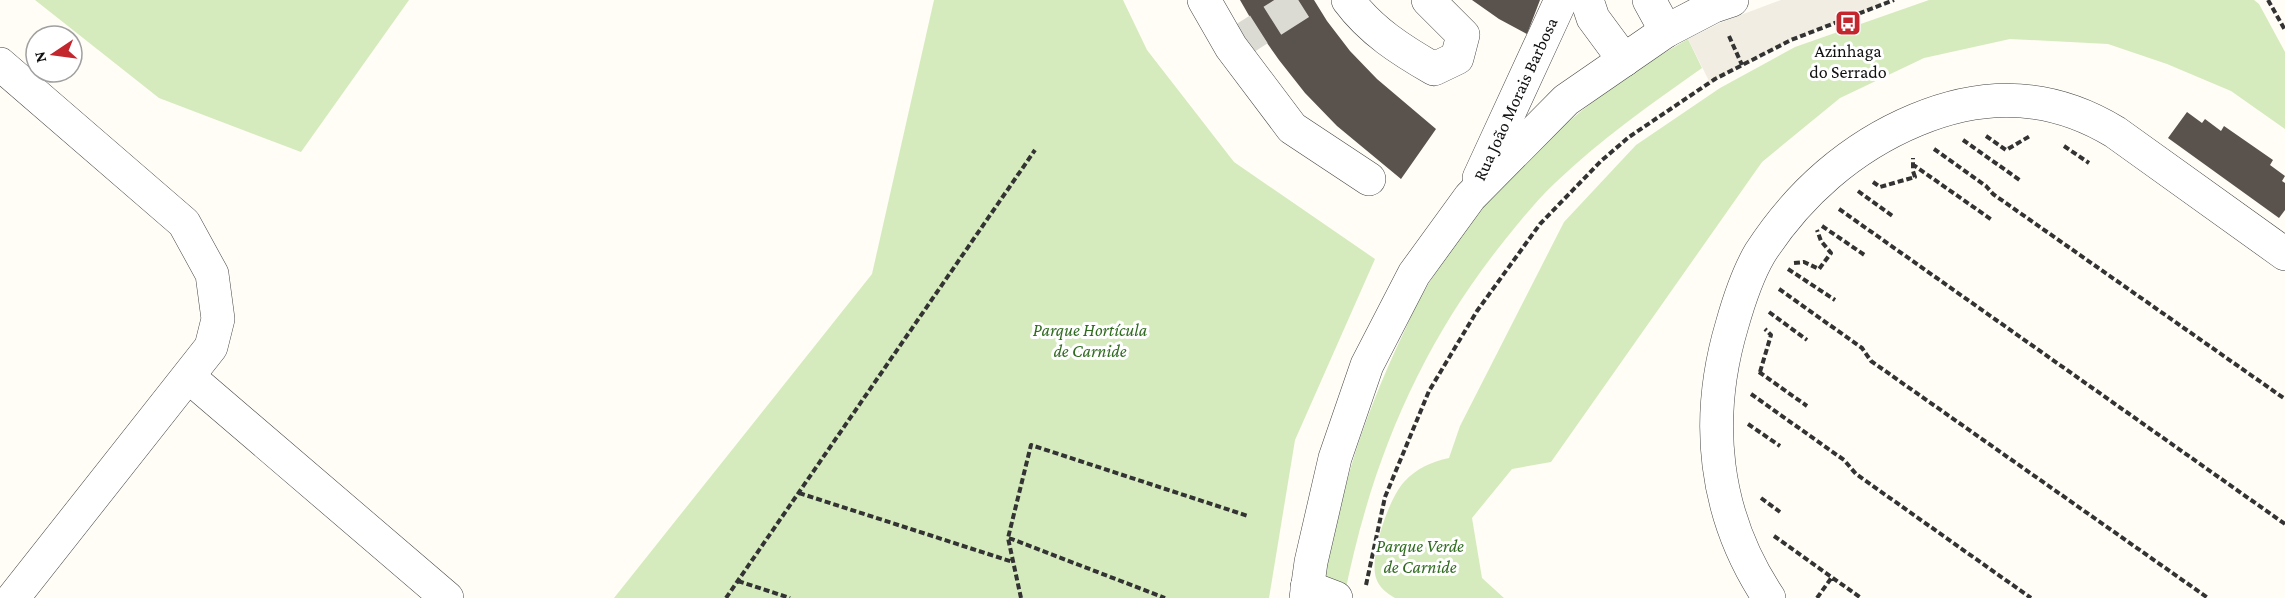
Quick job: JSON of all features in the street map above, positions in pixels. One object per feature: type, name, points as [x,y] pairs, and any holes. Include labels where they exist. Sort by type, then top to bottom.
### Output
[{"type":"street","points":[[1204,0],[1231,47],[1292,128],[1369,179]]},
{"type":"street","points":[[1348,0],[1361,18],[1396,47],[1434,69],[1457,58],[1463,35],[1428,0]]},
{"type":"street","name":"Rua João Morais Barbosa","points":[[1470,197],[1561,0]]},
{"type":"street","points":[[1587,0],[1593,18],[1624,60]]},
{"type":"street","points":[[1649,0],[1666,31]]},
{"type":"street","points":[[1329,593],[1311,562],[1335,458],[1367,365],[1414,274],[1470,197],[1566,100],[1666,31],[1714,6],[1732,0]]},
{"type":"street","points":[[0,64],[183,224],[212,274],[218,319],[211,347],[189,377],[13,598]]},
{"type":"street","points":[[1768,598],[1743,550],[1724,490],[1715,435],[1720,373],[1739,301],[1760,254],[1803,198],[1831,170],[1849,157],[1901,126],[1951,107],[1998,99],[2052,105],[2093,119],[2115,132],[2285,254]]},
{"type":"street","points":[[189,377],[447,598]]},
{"type":"path","points":[[1329,593],[1385,497],[1429,391],[1477,311],[1540,224],[1601,161],[1629,137],[1710,83],[1791,40],[1894,0]]},
{"type":"path","points":[[2268,0],[2285,30]]},
{"type":"path","points":[[1982,133],[2006,150],[2033,134]]},
{"type":"path","points":[[1959,137],[2021,181]]},
{"type":"path","points":[[2060,143],[2089,163]]},
{"type":"path","points":[[1930,146],[1986,186],[1993,194],[2285,399]]},
{"type":"path","points":[[726,598],[1035,150]]},
{"type":"path","points":[[1867,180],[1880,187],[1915,177],[1912,164],[1914,151]]},
{"type":"path","points":[[1912,164],[1992,220]]},
{"type":"path","points":[[1856,189],[1894,217]]},
{"type":"path","points":[[1834,204],[2285,525]]},
{"type":"path","points":[[1835,300],[1784,265],[1804,262],[1819,268],[1831,253],[1818,235],[1816,221],[1866,256]]},
{"type":"path","points":[[1772,284],[1862,348],[1870,361],[2208,598]]},
{"type":"path","points":[[1765,309],[1807,340]]},
{"type":"path","points":[[1760,372],[1771,335],[1762,324]]},
{"type":"path","points":[[1754,372],[1760,372],[1807,406]]},
{"type":"path","points":[[1746,391],[1844,460],[1856,474],[2031,598]]},
{"type":"path","points":[[1746,422],[1780,446]]},
{"type":"path","points":[[1021,598],[1008,538],[1031,445],[1248,516]]},
{"type":"path","points":[[1752,491],[1780,512]]},
{"type":"path","points":[[799,493],[1013,562]]},
{"type":"path","points":[[1771,534],[1861,598]]},
{"type":"path","points":[[1008,538],[1165,598]]},
{"type":"path","points":[[1818,598],[1832,577]]},
{"type":"path","points":[[738,581],[790,598]]},
{"type":"green space","points":[[35,0],[409,0],[301,152],[159,98],[84,39],[84,24],[65,24]]},
{"type":"green space","name":"Parque Hortícula de Carnide","points":[[934,0],[1123,0],[1147,50],[1234,162],[1375,259],[1295,440],[1269,598],[614,598],[872,274]]},
{"type":"green space","name":"Parque Verde de Carnide","points":[[1929,0],[2254,0],[2259,4],[2285,52],[2285,129],[2231,91],[2167,64],[2108,44],[2010,39],[1924,58],[1840,98],[1762,162],[1551,462],[1512,469],[1472,518],[1482,578],[1504,598],[1395,598],[1383,590],[1376,578],[1375,556],[1392,501],[1404,482],[1419,469],[1449,458],[1460,426],[1564,222],[1636,145],[1720,88],[1795,47]]},
{"type":"green space","points":[[1688,39],[1702,68],[1608,137],[1572,167],[1522,218],[1474,281],[1423,365],[1402,409],[1368,501],[1344,598],[1321,598],[1337,518],[1367,418],[1415,308],[1448,254],[1506,181],[1539,148],[1610,89]]},
{"type":"shaded area","points":[[1781,0],[1879,0],[1881,5],[1791,40],[1710,83],[1688,39],[1722,22]]},
{"type":"building","points":[[1240,0],[1314,0],[1350,51],[1377,79],[1436,129],[1401,179],[1337,126],[1305,93],[1255,26]]},
{"type":"building","points":[[1472,0],[1540,0],[1527,34],[1499,19]]},
{"type":"building","points":[[2187,112],[2202,123],[2205,119],[2221,131],[2224,126],[2273,160],[2270,165],[2285,176],[2282,181],[2285,183],[2285,210],[2279,218],[2168,138]]},
{"type":"tunnel","points":[[1231,47],[1305,0]]},
{"type":"place","name":"Azinhaga do Serrado","points":[[1848,23]]}]
